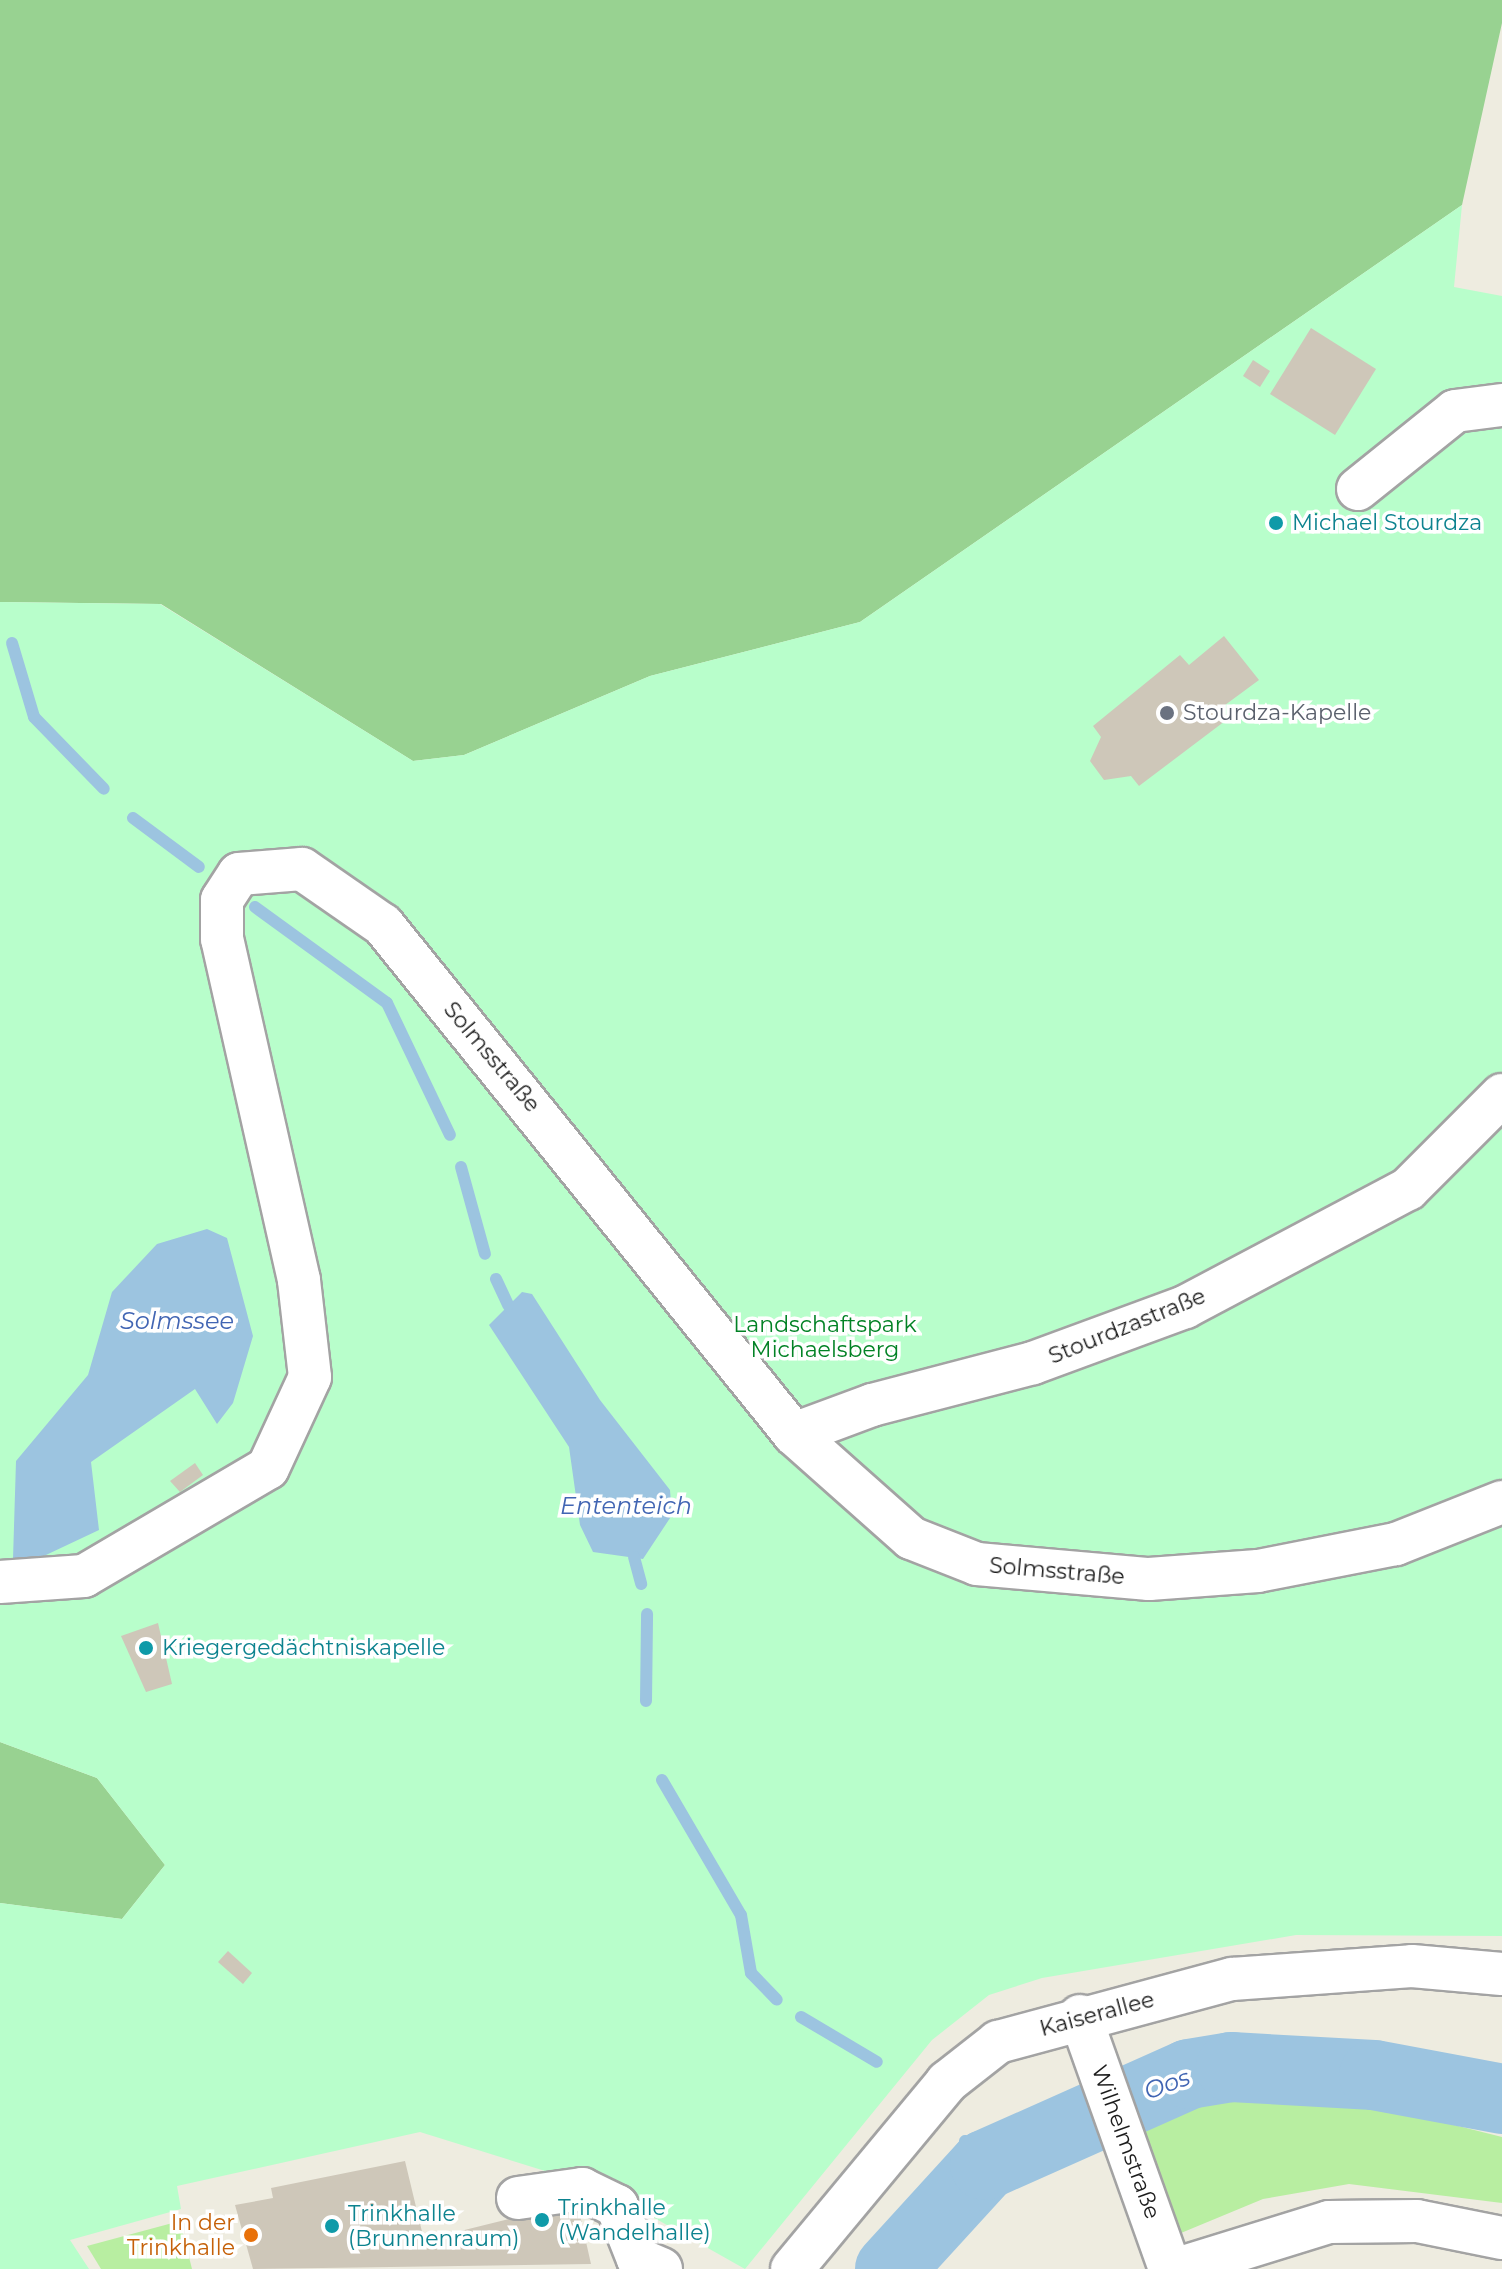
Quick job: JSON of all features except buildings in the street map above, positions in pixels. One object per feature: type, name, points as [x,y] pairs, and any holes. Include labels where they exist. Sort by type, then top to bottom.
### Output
[{"type":"street","points":[[1358,489],[1455,411],[1502,405]]},
{"type":"street","name":"Solmsstraße","points":[[0,1582],[84,1576],[268,1468],[310,1377],[299,1280],[222,939],[222,900],[239,874],[302,869],[383,925],[794,1434],[911,1538],[977,1564],[1045,1575],[1149,1579],[1258,1571],[1396,1544],[1502,1502]]},
{"type":"street","name":"Stourdzastraße","points":[[794,1434],[872,1405],[1033,1363],[1185,1307],[1408,1189],[1502,1095]]},
{"type":"street","name":"Kaiserallee","points":[[792,2269],[947,2082],[998,2042],[1080,2016],[1232,1979],[1412,1966],[1502,1974]]},
{"type":"street","name":"Wilhelmstraße","points":[[1080,2016],[1170,2269]]},
{"type":"street","points":[[518,2198],[582,2189],[617,2206],[638,2259],[661,2269]]},
{"type":"street","points":[[1177,2269],[1329,2222],[1417,2221],[1502,2238]]},
{"type":"green space","points":[[0,0],[1502,0],[1502,23],[1462,205],[860,622],[650,676],[464,755],[413,761],[161,604],[0,602]]},
{"type":"green space","name":"Landschaftspark Michaelsberg","points":[[1462,205],[1454,287],[1502,296],[1502,1936],[1296,1935],[1042,1978],[989,1995],[932,2040],[745,2269],[603,2189],[420,2132],[177,2186],[181,2209],[70,2240],[89,2269],[0,2269],[0,1903],[122,1919],[165,1865],[97,1778],[0,1742],[0,602],[160,604],[413,761],[464,755],[650,676],[860,622]]},
{"type":"green space","points":[[0,1742],[97,1778],[165,1865],[122,1919],[0,1903]]},
{"type":"green space","points":[[1210,2098],[1363,2102],[1502,2137],[1502,2203],[1349,2184],[1263,2199],[1181,2233],[1142,2131]]},
{"type":"green space","points":[[180,2221],[192,2269],[101,2269],[87,2246]]},
{"type":"water","name":"Solmssee","points":[[207,1229],[227,1238],[253,1336],[233,1403],[217,1424],[195,1389],[91,1462],[99,1530],[29,1563],[13,1559],[16,1461],[88,1375],[112,1292],[157,1244]]},
{"type":"water","name":"Ententeich","points":[[522,1292],[532,1294],[600,1400],[670,1490],[672,1515],[643,1559],[593,1552],[580,1525],[569,1447],[489,1325]]},
{"type":"waterway","points":[[12,643],[34,717],[104,789]]},
{"type":"waterway","points":[[133,818],[199,867]]},
{"type":"waterway","points":[[255,907],[387,1003],[450,1135]]},
{"type":"waterway","points":[[461,1167],[485,1254]]},
{"type":"waterway","points":[[496,1279],[508,1305]]},
{"type":"waterway","points":[[634,1557],[641,1584]]},
{"type":"waterway","points":[[646,1701],[647,1614]]},
{"type":"waterway","points":[[662,1780],[741,1915],[751,1973],[777,2000]]},
{"type":"waterway","points":[[801,2017],[877,2062]]},
{"type":"waterway","name":"Oos","points":[[890,2269],[985,2165],[1189,2074],[1231,2067],[1374,2075],[1502,2099]]},
{"type":"waterway","points":[[965,2141],[985,2165]]},
{"type":"place","name":"Michael Stourdza","points":[[1276,523]]},
{"type":"place","name":"Stourdza-Kapelle","points":[[1167,713]]},
{"type":"place","name":"Kriegergedächtniskapelle","points":[[146,1648]]},
{"type":"place","name":"Trinkhalle (Wandelhalle)","points":[[542,2220]]},
{"type":"place","name":"Trinkhalle (Brunnenraum)","points":[[332,2226]]},
{"type":"place","name":"In der Trinkhalle","points":[[251,2235]]}]
